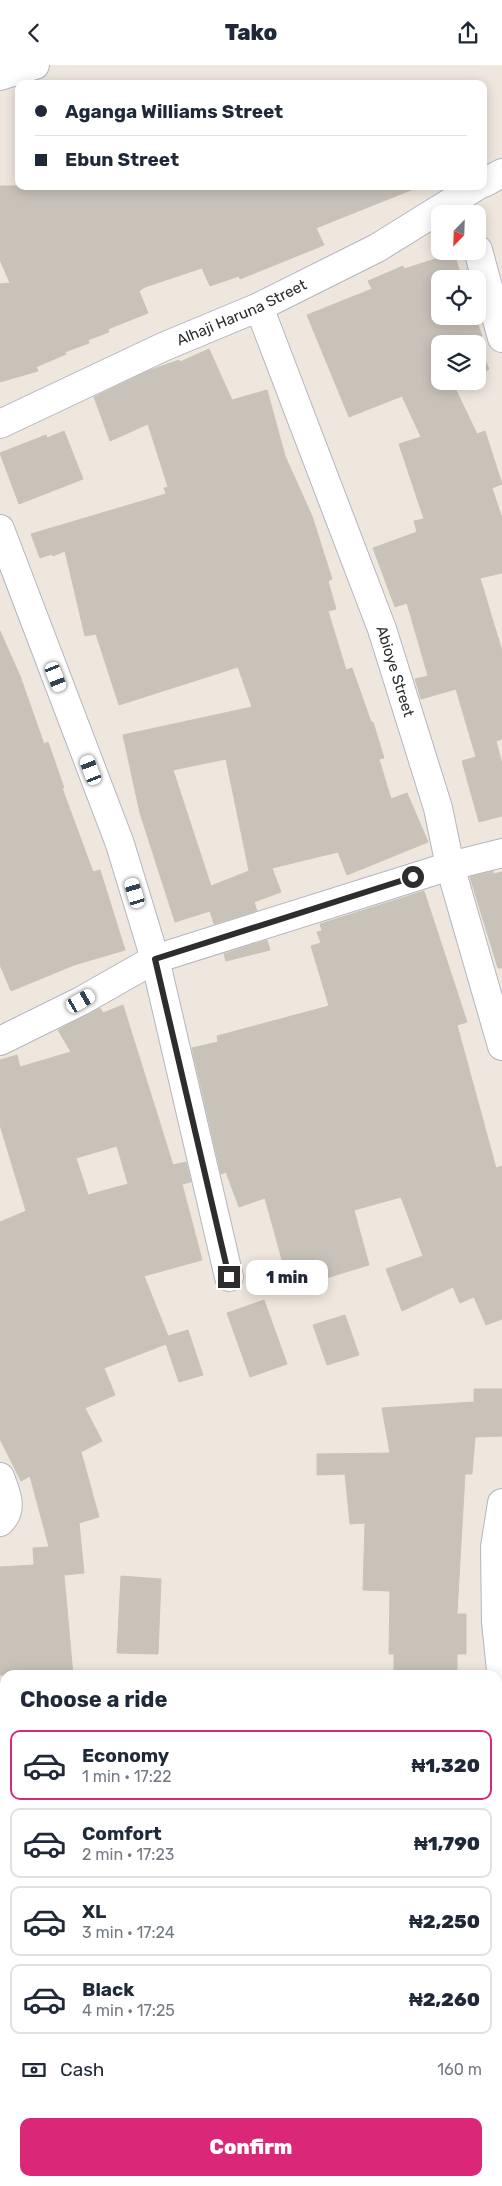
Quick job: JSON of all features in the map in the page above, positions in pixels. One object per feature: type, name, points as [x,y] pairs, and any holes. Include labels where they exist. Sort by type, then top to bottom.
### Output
[{"type":"street","points":[[0,76],[35,65]]},
{"type":"street","name":"Alhaji Haruna Street","points":[[487,184],[502,173]]},
{"type":"street","name":"Alhaji Haruna Street","points":[[0,424],[163,347],[259,307],[377,248],[472,194]]},
{"type":"street","points":[[481,260],[502,338]]},
{"type":"street","name":"Abioye Street","points":[[259,307],[382,629],[438,807],[450,866],[502,1046]]},
{"type":"street","points":[[0,529],[120,844],[155,959],[229,1277]]},
{"type":"street","points":[[0,1041],[81,1001],[155,959],[450,866],[502,853]]},
{"type":"street","points":[[0,1477],[8,1506],[5,1517],[0,1522]]},
{"type":"street","points":[[501,1670],[496,1622],[495,1547],[502,1503]]},
{"type":"building","points":[[0,186],[15,186],[15,190],[411,190],[316,228],[324,245],[240,279],[239,276],[210,286],[202,268],[145,287],[139,291],[148,313],[108,329],[109,332],[88,340],[89,343],[65,352],[66,354],[36,367],[38,371],[0,382],[0,284],[10,283],[0,260]]},
{"type":"building","points":[[432,260],[456,260],[459,270],[431,270],[431,325],[478,325],[482,335],[431,335],[431,390],[456,390],[477,434],[485,431],[502,484],[492,488],[502,518],[502,573],[480,578],[502,651],[502,739],[496,741],[502,764],[502,816],[479,822],[462,761],[476,757],[456,689],[421,699],[415,679],[428,676],[407,603],[395,607],[373,548],[417,532],[414,521],[424,519],[399,444],[421,437],[402,396],[349,417],[307,315],[372,289],[368,281],[403,266],[404,269]]},
{"type":"building","points":[[209,349],[232,400],[267,390],[285,456],[312,516],[332,579],[328,581],[336,609],[328,611],[346,670],[352,668],[371,722],[373,722],[384,758],[379,759],[391,799],[407,793],[428,842],[347,875],[338,852],[272,868],[281,892],[254,902],[257,911],[214,924],[210,911],[175,922],[140,813],[123,735],[252,707],[238,667],[119,705],[96,634],[85,636],[65,551],[53,556],[52,554],[40,558],[31,534],[166,494],[164,488],[168,487],[148,424],[110,441],[94,397],[148,371],[179,360],[180,362]],"holes":[[[226,759],[249,871],[211,886],[173,770]]]},
{"type":"building","points":[[64,431],[83,479],[19,504],[0,453],[46,435],[47,438]]},
{"type":"building","points":[[0,631],[20,676],[44,744],[48,742],[64,788],[62,788],[93,872],[100,870],[125,950],[74,965],[11,991],[0,965]]},
{"type":"building","points":[[493,871],[493,874],[502,872],[502,968],[498,968],[470,877]]},
{"type":"building","points":[[424,891],[467,1022],[457,1025],[496,1168],[502,1166],[502,1319],[486,1325],[474,1297],[460,1303],[453,1287],[402,1311],[386,1269],[423,1256],[401,1197],[354,1210],[369,1265],[290,1289],[265,1198],[239,1207],[226,1172],[221,1174],[192,1048],[218,1042],[217,1036],[329,1006],[311,946],[321,943],[317,932],[322,931],[320,924]]},
{"type":"building","points":[[267,940],[270,950],[226,961],[224,954]]},
{"type":"building","points":[[123,1005],[173,1165],[186,1162],[191,1182],[182,1184],[202,1260],[144,1276],[168,1336],[188,1330],[203,1375],[179,1382],[166,1344],[104,1368],[115,1395],[85,1408],[102,1441],[81,1452],[99,1517],[79,1523],[84,1573],[64,1575],[73,1670],[0,1670],[0,1567],[34,1565],[33,1548],[49,1547],[30,1476],[21,1481],[0,1439],[0,1222],[26,1211],[0,1125],[0,1060],[17,1055],[20,1067],[71,1052],[58,1030],[100,1008],[103,1013]],"holes":[[[117,1146],[128,1184],[88,1195],[76,1158]]]},
{"type":"building","points":[[264,1300],[287,1364],[250,1377],[227,1313]]},
{"type":"building","points":[[345,1315],[359,1355],[327,1365],[313,1325]]},
{"type":"building","points":[[474,1389],[502,1389],[502,1436],[475,1437],[472,1474],[465,1474],[457,1614],[466,1614],[466,1654],[457,1654],[457,1670],[394,1670],[394,1654],[389,1654],[390,1591],[363,1590],[365,1523],[350,1524],[345,1474],[317,1475],[317,1454],[390,1453],[382,1408],[474,1402]]},
{"type":"building","points":[[121,1576],[161,1579],[158,1654],[117,1653]]},
{"type":"route","points":[[229,1277],[155,959],[413,877]]}]
